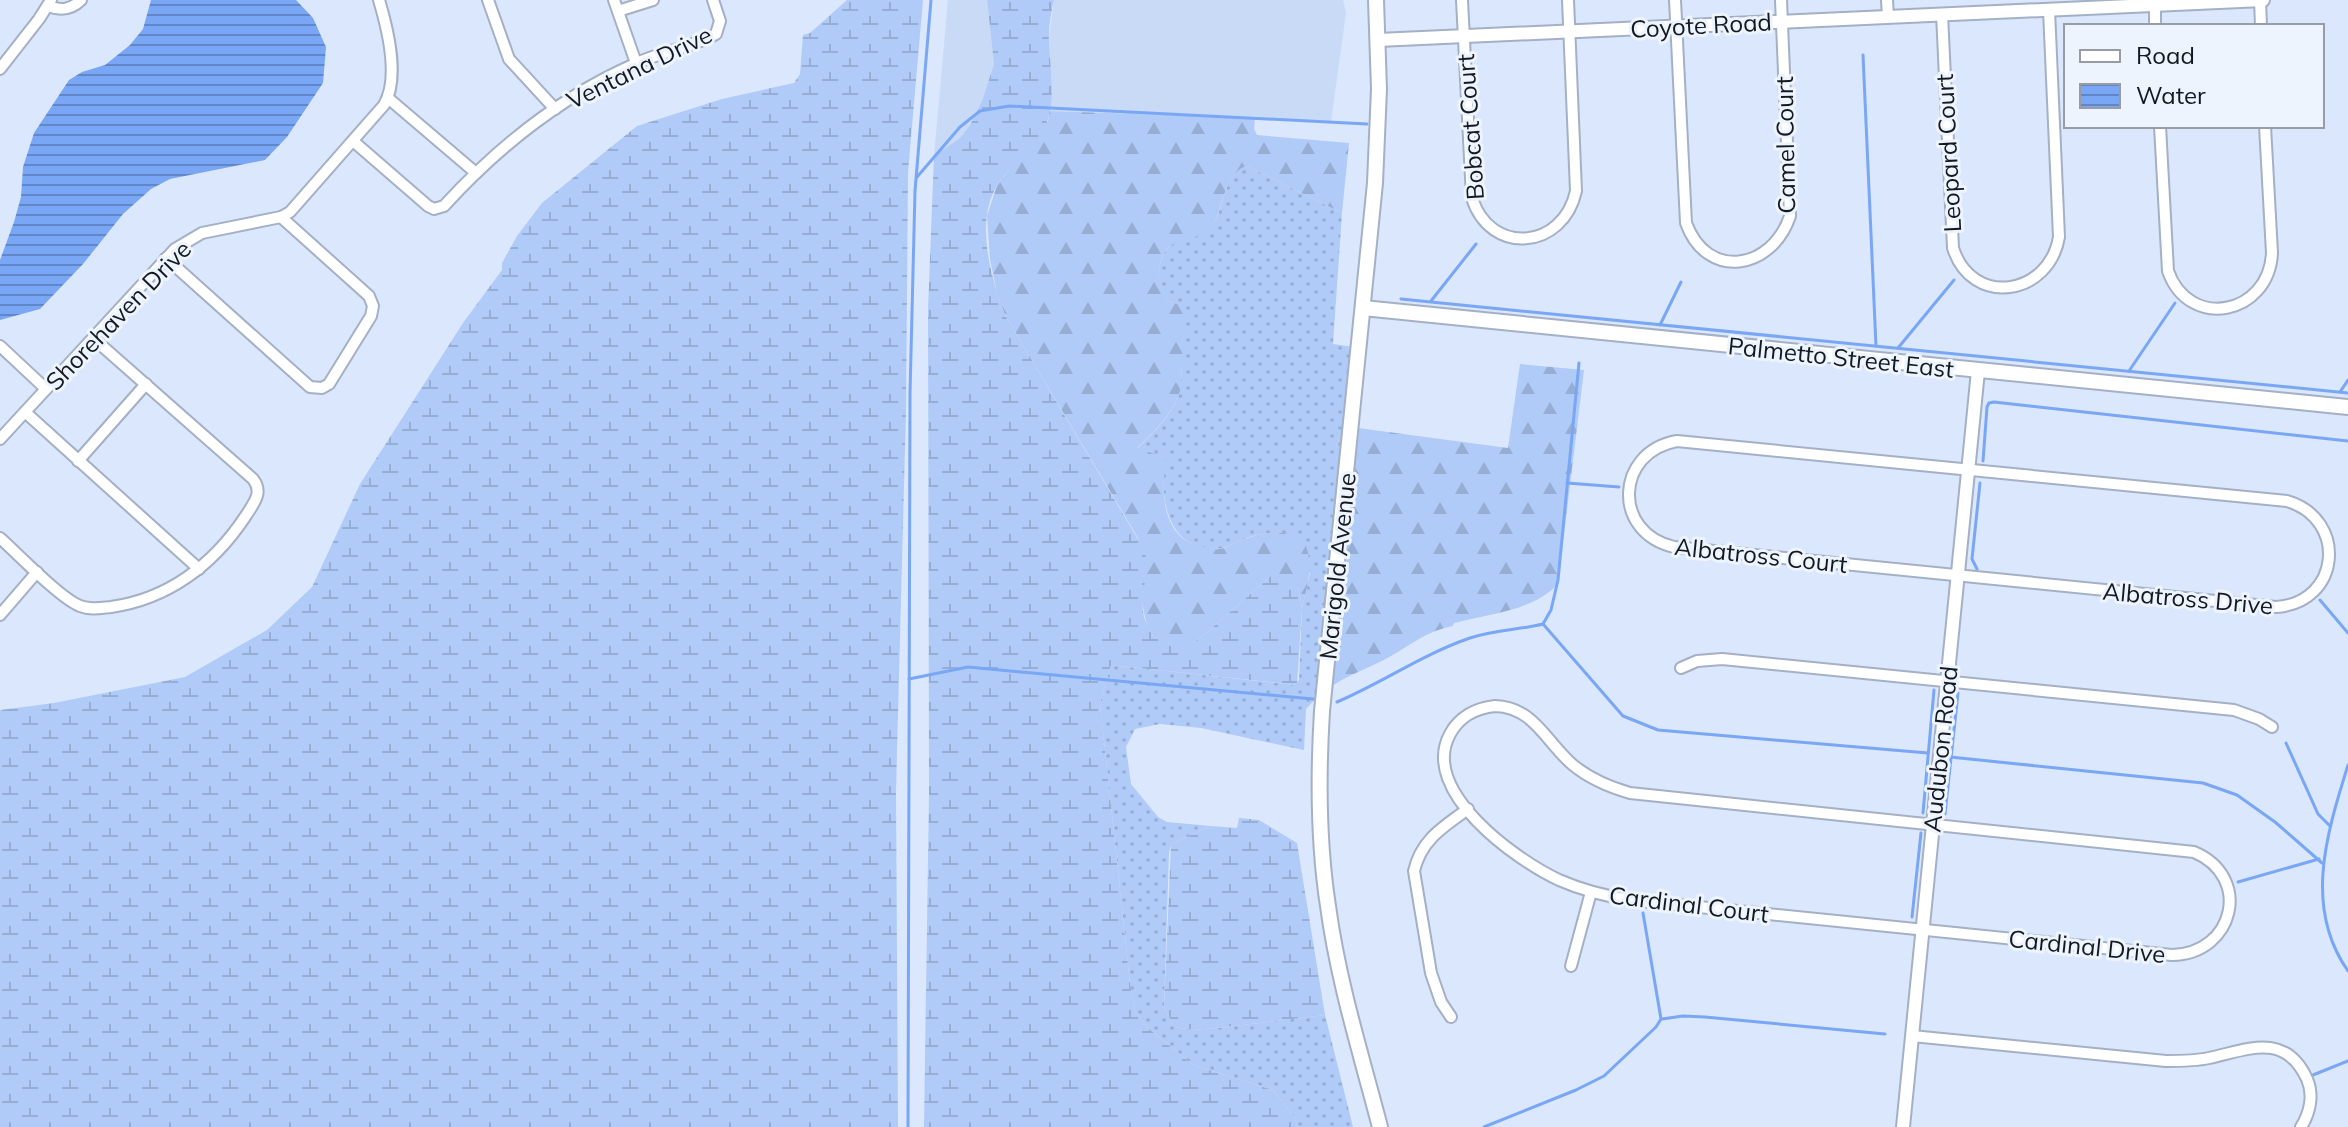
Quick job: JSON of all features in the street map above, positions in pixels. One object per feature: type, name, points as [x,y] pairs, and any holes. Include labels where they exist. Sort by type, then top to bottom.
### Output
[{"type":"main road","name":"Marigold Avenue","points":[[1376,0],[1378,145],[1322,711],[1319,793],[1324,876],[1335,952],[1380,1127]]},
{"type":"main road","name":"Palmetto Street East","points":[[1363,308],[2348,407]]},
{"type":"street","points":[[0,69],[49,3],[57,9],[69,8],[81,0]]},
{"type":"street","points":[[166,258],[310,387],[322,388],[329,384],[371,316],[372,300],[281,217],[297,205],[388,98],[393,75],[379,0]]},
{"type":"street","points":[[488,0],[509,59],[555,109]]},
{"type":"street","points":[[614,0],[636,63]]},
{"type":"street","points":[[618,11],[653,0]]},
{"type":"street","name":"Ventana Drive","points":[[353,141],[428,206],[434,209],[444,206],[520,134],[555,109],[636,63],[716,34],[720,21],[713,0]]},
{"type":"street","name":"Bobcat Court","points":[[1462,0],[1472,198],[1488,226],[1502,235],[1526,239],[1556,227],[1567,215],[1577,183],[1568,0]]},
{"type":"street","name":"Camel Court","points":[[1675,0],[1686,223],[1693,239],[1705,251],[1720,259],[1736,262],[1753,259],[1772,247],[1782,236],[1790,216],[1781,0]]},
{"type":"street","points":[[1887,0],[1888,17]]},
{"type":"street","points":[[2261,0],[2261,24]]},
{"type":"street","name":"Coyote Road","points":[[1378,40],[1888,17],[1942,14],[1995,6],[2049,10],[2101,4],[2261,0]]},
{"type":"street","points":[[2155,5],[2155,24]]},
{"type":"street","name":"Leopard Court","points":[[1942,14],[1953,248],[1968,275],[1989,286],[2004,288],[2027,283],[2041,273],[2051,261],[2057,246],[2049,10]]},
{"type":"street","points":[[388,98],[476,173]]},
{"type":"street","points":[[2160,128],[2168,271],[2174,285],[2184,296],[2203,307],[2218,309],[2235,306],[2251,298],[2270,270],[2272,253],[2265,128]]},
{"type":"street","name":"Shorehaven Drive","points":[[0,439],[183,242],[202,233],[281,217]]},
{"type":"street","points":[[0,538],[72,602],[97,608],[120,605],[159,594],[199,569],[239,526],[257,498],[258,488],[253,479],[93,338]]},
{"type":"street","points":[[0,346],[46,389]]},
{"type":"street","name":"Audubon Road","points":[[1903,1127],[1978,371]]},
{"type":"street","points":[[78,461],[146,384]]},
{"type":"street","points":[[25,412],[199,569]]},
{"type":"street","name":"Albatross Court","points":[[1958,575],[1666,545],[1650,537],[1638,525],[1631,510],[1629,493],[1635,468],[1646,455],[1660,445],[1677,441],[1969,470]]},
{"type":"street","name":"Albatross Drive","points":[[1958,575],[2276,607],[2297,603],[2315,591],[2327,573],[2330,558],[2329,541],[2322,525],[2311,512],[2287,501],[1969,470]]},
{"type":"street","points":[[0,615],[37,572]]},
{"type":"street","points":[[1681,668],[1697,661],[1722,659],[1947,681],[2234,710],[2272,727]]},
{"type":"street","name":"Cardinal Court","points":[[1922,930],[1630,900],[1591,892],[1559,880],[1520,858],[1468,809],[1447,778],[1444,748],[1458,722],[1474,711],[1495,706],[1523,712],[1573,765],[1598,781],[1630,793],[1933,824]]},
{"type":"street","points":[[1451,1017],[1441,1002],[1431,973],[1414,871],[1419,853],[1426,843],[1468,809]]},
{"type":"street","name":"Cardinal Drive","points":[[1922,930],[2179,955],[2194,951],[2213,939],[2226,921],[2230,905],[2228,888],[2221,872],[2209,860],[2194,852],[1933,824]]},
{"type":"street","points":[[1571,966],[1591,892]]},
{"type":"street","points":[[1912,1036],[2166,1061],[2196,1060],[2247,1047],[2270,1047],[2290,1058],[2307,1081],[2310,1104],[2301,1127]]},
{"type":"shaded area","points":[[948,0],[987,0],[994,64],[970,125],[960,138],[934,156]]},
{"type":"shaded area","points":[[1054,0],[1343,0],[1346,13],[1331,121],[1049,111],[1052,80],[1048,44]]},
{"type":"green space","points":[[847,0],[923,0],[908,172],[906,410],[896,790],[898,1127],[0,1127],[0,710],[54,703],[185,677],[267,630],[312,587],[360,484],[463,323],[502,270],[502,263],[517,236],[542,203],[637,126],[722,99],[794,83],[800,74],[803,35],[810,33]]},
{"type":"green space","points":[[987,0],[1054,0],[1049,32],[1050,112],[1038,140],[1004,176],[991,199],[987,215],[987,249],[1005,315],[1145,551],[1142,604],[1147,625],[1154,637],[1187,644],[1198,640],[1272,575],[1284,575],[1299,591],[1302,608],[1297,685],[1111,665],[1100,703],[1135,1011],[1148,1028],[1193,1065],[1273,1090],[1298,1127],[924,1127],[929,792],[928,310],[934,156],[960,138],[982,101],[994,64]]},
{"type":"green space","points":[[1049,111],[1255,118],[1257,135],[1349,143],[1342,213],[1247,166],[1234,175],[1210,228],[1177,242],[1164,253],[1160,278],[1165,295],[1169,302],[1184,305],[1181,388],[1169,413],[1137,448],[1166,458],[1166,511],[1178,533],[1187,541],[1217,549],[1264,534],[1287,533],[1302,537],[1309,563],[1302,608],[1299,591],[1272,575],[1198,640],[1187,645],[1154,637],[1147,626],[1141,598],[1144,583],[1138,538],[1005,315],[990,259],[987,216],[997,185],[1048,121]]},
{"type":"green space","points":[[1247,166],[1342,213],[1333,344],[1354,347],[1319,695],[1306,709],[1304,750],[1201,728],[1160,724],[1135,729],[1126,747],[1131,784],[1158,817],[1167,822],[1211,826],[1171,844],[1169,853],[1164,1007],[1174,1027],[1209,1029],[1325,1015],[1353,1127],[1298,1127],[1273,1090],[1193,1065],[1148,1028],[1135,1011],[1130,983],[1100,703],[1111,665],[1296,685],[1299,680],[1302,608],[1310,573],[1289,533],[1257,535],[1215,549],[1185,540],[1176,530],[1165,503],[1165,458],[1137,449],[1169,413],[1181,388],[1183,305],[1169,302],[1165,295],[1159,273],[1162,258],[1171,245],[1210,228],[1234,175]]},
{"type":"green space","points":[[1520,364],[1584,370],[1558,584],[1523,606],[1454,623],[1428,634],[1329,688],[1358,428],[1508,448]]},
{"type":"green space","points":[[1239,818],[1259,820],[1297,843],[1325,1015],[1209,1029],[1174,1027],[1164,1007],[1171,844],[1211,826],[1237,828]]},
{"type":"water","points":[[151,0],[296,0],[313,18],[326,47],[323,83],[287,137],[265,160],[170,179],[151,189],[123,214],[83,264],[40,309],[0,320],[0,260],[21,197],[23,167],[34,133],[69,80],[105,65],[130,45],[143,29]]},
{"type":"waterway","points":[[908,1127],[910,393],[915,191],[931,0]]},
{"type":"waterway","points":[[1863,55],[1876,346]]},
{"type":"waterway","points":[[917,177],[960,127],[980,111],[1009,106],[1367,124]]},
{"type":"waterway","points":[[1431,301],[1476,244]]},
{"type":"waterway","points":[[1898,348],[1954,280]]},
{"type":"waterway","points":[[1660,325],[1681,282]]},
{"type":"waterway","points":[[1401,299],[2348,393]]},
{"type":"waterway","points":[[2129,371],[2175,303]]},
{"type":"waterway","points":[[1337,702],[1470,638],[1543,624],[1551,610],[1558,580],[1579,363]]},
{"type":"waterway","points":[[2340,392],[2348,380]]},
{"type":"waterway","points":[[1983,461],[1987,407],[1994,402],[2348,441]]},
{"type":"waterway","points":[[1567,483],[1619,487]]},
{"type":"waterway","points":[[1977,569],[1972,559],[1980,483]]},
{"type":"waterway","points":[[2320,600],[2348,633]]},
{"type":"waterway","points":[[1543,624],[1623,716],[1658,730],[1928,753]]},
{"type":"waterway","points":[[909,679],[968,667],[1313,699]]},
{"type":"waterway","points":[[1923,813],[1934,690]]},
{"type":"waterway","points":[[1945,814],[1958,693]]},
{"type":"waterway","points":[[2286,743],[2318,814],[2330,826]]},
{"type":"waterway","points":[[1950,757],[2203,783],[2237,795],[2275,822],[2322,863]]},
{"type":"waterway","points":[[2348,765],[2333,817],[2323,870],[2326,921],[2334,947],[2348,971]]},
{"type":"waterway","points":[[1912,917],[1921,833]]},
{"type":"waterway","points":[[2238,882],[2319,859]]},
{"type":"waterway","points":[[1484,1127],[1604,1076],[1656,1027],[1661,1019],[1643,913]]},
{"type":"waterway","points":[[1662,1019],[1705,1017],[1885,1034]]},
{"type":"waterway","points":[[2313,1075],[2348,1061]]}]
